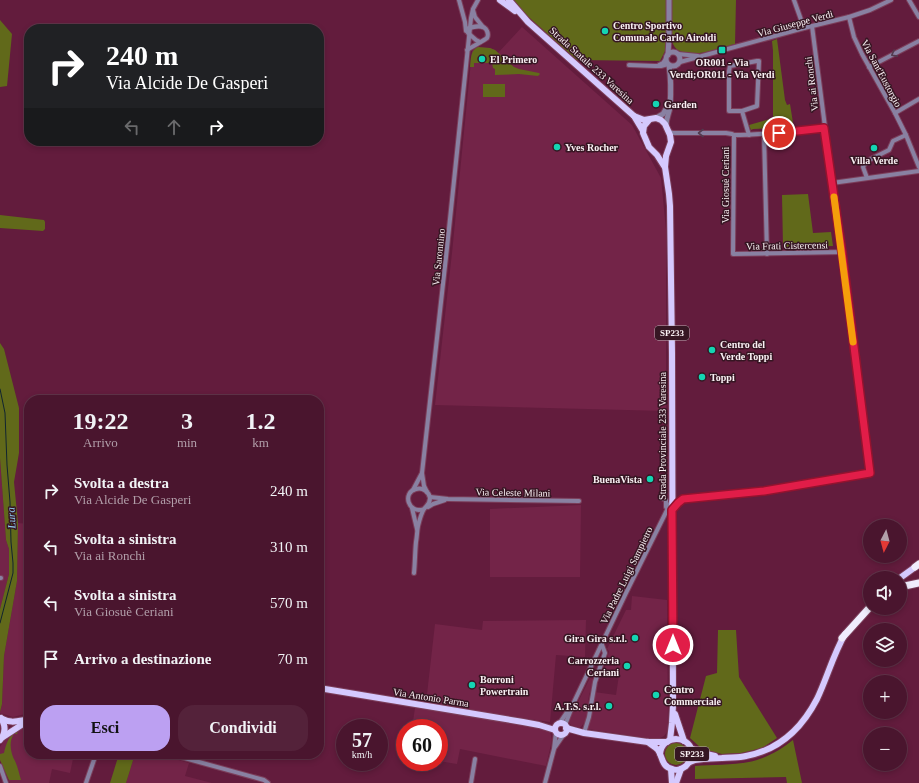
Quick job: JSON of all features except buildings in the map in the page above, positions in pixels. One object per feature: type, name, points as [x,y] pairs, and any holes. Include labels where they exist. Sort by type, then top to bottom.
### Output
[{"type":"highway","points":[[907,586],[919,583]]},
{"type":"highway","points":[[842,638],[863,615]]},
{"type":"main road","name":"Strada Statale 233 Varesina","points":[[500,0],[524,18],[634,116],[643,131]]},
{"type":"main road","name":"Strada Statale 233 Varesina","points":[[509,0],[524,18]]},
{"type":"main road","name":"SP233","points":[[634,116],[649,120]]},
{"type":"main road","points":[[643,131],[644,124],[649,120],[656,118],[661,120],[667,129]]},
{"type":"main road","name":"SP233","points":[[665,167],[668,147],[671,142],[667,129]]},
{"type":"main road","name":"SP233","points":[[643,131],[649,147],[654,150],[665,167]]},
{"type":"main road","points":[[654,150],[661,151],[668,147]]},
{"type":"main road","name":"Strada Provinciale 233 Varesina","points":[[665,167],[670,214],[672,353],[672,498],[669,511],[673,705],[672,723],[668,741]]},
{"type":"main road","points":[[907,573],[918,565]]},
{"type":"main road","points":[[690,762],[695,760],[745,756],[767,750],[784,740],[801,724],[817,699],[842,638],[852,622],[863,610]]},
{"type":"main road","name":"Via Antonio Parma","points":[[324,689],[584,733],[648,742],[668,741]]},
{"type":"main road","name":"Strada Provinciale 233 Varesina","points":[[673,705],[676,720],[684,741]]},
{"type":"main road","points":[[0,718],[13,722],[24,721]]},
{"type":"main road","points":[[0,718],[5,728],[2,738]]},
{"type":"main road","points":[[2,738],[24,723]]},
{"type":"main road","name":"Via Antonio Parma","points":[[539,725],[555,731],[558,735],[564,729]]},
{"type":"main road","points":[[555,731],[555,727],[564,729]]},
{"type":"main road","name":"SP233","points":[[679,739],[684,741],[690,748],[690,762],[681,769],[676,770],[664,765],[660,754],[663,746],[668,741],[679,739]]},
{"type":"main road","points":[[648,742],[657,749],[660,754]]},
{"type":"main road","points":[[690,748],[722,758]]},
{"type":"main road","name":"SP233","points":[[671,769],[672,783]]},
{"type":"main road","name":"SP233","points":[[676,783],[681,769]]},
{"type":"street","name":"Via Saronnino","points":[[459,0],[468,31]]},
{"type":"street","name":"Via Saronnino","points":[[430,497],[424,486],[422,473],[447,248],[468,31],[471,13],[478,0]]},
{"type":"street","points":[[669,0],[668,61],[670,76],[670,103],[666,120],[667,129],[673,133],[726,133],[734,135]]},
{"type":"street","points":[[794,0],[804,28]]},
{"type":"street","name":"Via Giuseppe Verdi","points":[[680,62],[849,17],[870,10],[891,0]]},
{"type":"street","points":[[909,0],[919,17]]},
{"type":"street","points":[[467,50],[484,40],[487,36],[487,31],[475,17],[473,9]]},
{"type":"street","name":"Via Sant'Eustorgio","points":[[849,17],[854,37],[895,113],[919,167]]},
{"type":"street","points":[[480,42],[476,40],[468,31],[480,26],[483,27]]},
{"type":"street","name":"Via ai Ronchi","points":[[683,499],[771,490],[870,473],[842,252],[824,128],[812,26]]},
{"type":"street","points":[[669,37],[671,44],[680,58],[680,62],[675,66],[670,76]]},
{"type":"street","points":[[869,67],[919,41]]},
{"type":"street","points":[[668,61],[671,52],[677,53]]},
{"type":"street","name":"Via Giuseppe Verdi","points":[[677,53],[700,56]]},
{"type":"street","points":[[629,65],[655,66],[668,61]]},
{"type":"street","points":[[668,61],[675,66]]},
{"type":"street","points":[[759,61],[757,106],[742,110],[729,111],[730,66],[759,61]]},
{"type":"street","points":[[895,113],[919,100]]},
{"type":"street","points":[[656,118],[663,114],[670,103]]},
{"type":"street","points":[[742,110],[749,135]]},
{"type":"street","name":"Via Giosuè Ceriani","points":[[733,254],[734,135],[764,134],[824,128]]},
{"type":"street","points":[[764,134],[767,254]]},
{"type":"street","points":[[867,178],[864,171],[864,165],[869,160],[889,150],[893,141],[906,135]]},
{"type":"street","points":[[832,183],[919,171]]},
{"type":"street","name":"Via Frati Cistercensi","points":[[733,254],[842,252]]},
{"type":"street","name":"Via Saronnino","points":[[412,490],[422,473]]},
{"type":"street","points":[[414,573],[417,529],[408,497],[412,490],[419,488],[427,492]]},
{"type":"street","points":[[417,529],[429,503],[430,497]]},
{"type":"street","name":"Via Celeste Milani","points":[[430,497],[448,499],[579,501]]},
{"type":"street","points":[[662,498],[666,500],[669,511]]},
{"type":"street","points":[[412,508],[418,510],[448,499]]},
{"type":"street","name":"Via Padre Luigi Sampietro","points":[[554,749],[560,739],[574,702],[626,593],[669,511],[683,499]]},
{"type":"street","name":"Via Padre Luigi Sampietro","points":[[584,733],[595,682],[605,653],[602,645]]},
{"type":"street","name":"Via Padre Luigi Sampietro","points":[[546,783],[554,749],[555,731]]},
{"type":"street","points":[[86,783],[94,759]]},
{"type":"street","points":[[188,759],[264,780],[268,783]]},
{"type":"street","points":[[471,783],[475,759]]},
{"type":"street","points":[[0,766],[4,783]]},
{"type":"street","points":[[0,775],[4,783]]},
{"type":"shaded area","points":[[522,27],[632,125],[661,178],[666,230],[666,411],[435,405],[472,51],[474,48],[478,47],[490,48],[498,53]]},
{"type":"shaded area","points":[[0,458],[6,540],[9,549],[9,574],[0,609]]},
{"type":"shaded area","points":[[581,505],[580,577],[490,577],[490,509]]},
{"type":"shaded area","points":[[18,523],[24,524],[24,714],[13,717],[0,712],[2,704],[4,656],[17,581]]},
{"type":"shaded area","points":[[632,596],[667,600],[668,727],[664,736],[658,739],[588,729],[587,726],[594,692],[616,695],[619,675],[604,672],[609,651],[607,649],[626,610],[631,610]]},
{"type":"shaded area","points":[[586,620],[585,657],[556,655],[550,722],[426,703],[435,624],[482,630],[483,621]]},
{"type":"shaded area","points":[[590,678],[594,679],[589,695],[586,720],[579,728],[568,722]]},
{"type":"shaded area","points":[[415,708],[546,728],[550,732],[552,740],[546,766],[460,749],[457,764],[448,762],[448,719],[413,719]]},
{"type":"shaded area","points":[[24,726],[24,759],[73,759],[70,773],[52,769],[49,783],[10,783],[0,760],[0,747],[8,735]]},
{"type":"shaded area","points":[[133,759],[175,759],[189,763],[185,776],[212,783],[126,783]]},
{"type":"green space","name":"Centro Sportivo Comunale Carlo Airoldi","points":[[514,0],[666,0],[666,49],[660,61],[577,60],[523,12]]},
{"type":"green space","points":[[672,0],[736,0],[735,44],[710,51],[690,54],[682,52],[676,48],[672,41]]},
{"type":"green space","points":[[0,20],[12,34],[7,86],[0,87]]},
{"type":"green space","points":[[777,39],[785,100],[787,105],[790,104],[794,129],[789,130],[789,127],[751,130],[749,125],[773,118],[772,41]]},
{"type":"green space","points":[[478,47],[495,50],[514,67],[540,74],[538,76],[519,74],[495,75],[495,69],[493,68],[492,63],[474,63],[474,67],[470,67],[472,53],[475,48]]},
{"type":"green space","points":[[483,84],[505,84],[505,97],[483,97]]},
{"type":"green space","points":[[808,194],[813,233],[831,232],[833,246],[783,247],[782,195]]},
{"type":"green space","points":[[0,215],[44,220],[45,229],[43,231],[0,228]]},
{"type":"green space","points":[[0,343],[4,349],[19,408],[19,453],[14,482],[18,523],[17,581],[4,656],[2,704],[0,712],[0,609],[9,574],[9,549],[6,540],[0,458]]},
{"type":"green space","points":[[718,630],[736,630],[739,677],[777,738],[762,748],[741,753],[722,754],[702,749],[690,738],[706,676],[717,673]]},
{"type":"green space","points":[[18,731],[17,734],[14,734],[12,737],[11,748],[21,780],[9,780],[0,760],[0,754],[4,753],[12,734]]},
{"type":"green space","points":[[793,740],[802,783],[787,783],[786,777],[695,779],[695,766],[750,762],[776,752]]},
{"type":"green space","points":[[676,743],[684,746],[687,754],[684,762],[676,765],[668,762],[665,754],[668,746]]},
{"type":"green space","points":[[117,759],[133,759],[126,783],[110,783]]},
{"type":"waterway","name":"Lura","points":[[0,389],[5,413],[13,563],[13,573],[0,623]]},
{"type":"slow traffic","points":[[834,197],[853,342]]},
{"type":"place","name":"Centro Sportivo Comunale Carlo Airoldi","points":[[605,31]]},
{"type":"place","name":"OR001 - Via Verdi;OR011 - Via Verdi","points":[[722,50]]},
{"type":"place","name":"El Primero","points":[[482,59]]},
{"type":"place","name":"Garden","points":[[656,104]]},
{"type":"place","name":"Yves Rocher","points":[[557,147]]},
{"type":"place","name":"Villa Verde","points":[[874,148]]},
{"type":"place","name":"Centro del Verde Toppi","points":[[712,350]]},
{"type":"place","name":"Toppi","points":[[702,377]]},
{"type":"place","name":"BuenaVista","points":[[650,479]]},
{"type":"place","name":"Gira Gira s.r.l.","points":[[635,638]]},
{"type":"place","name":"Carrozzeria Ceriani","points":[[627,666]]},
{"type":"place","name":"Borroni Powertrain","points":[[472,685]]},
{"type":"place","name":"Centro Commerciale","points":[[656,695]]},
{"type":"place","name":"A.T.S. s.r.l.","points":[[609,706]]},
{"type":"route","points":[[673,645],[672,510],[681,500],[764,491],[870,473],[842,252],[824,128],[779,133]]}]
